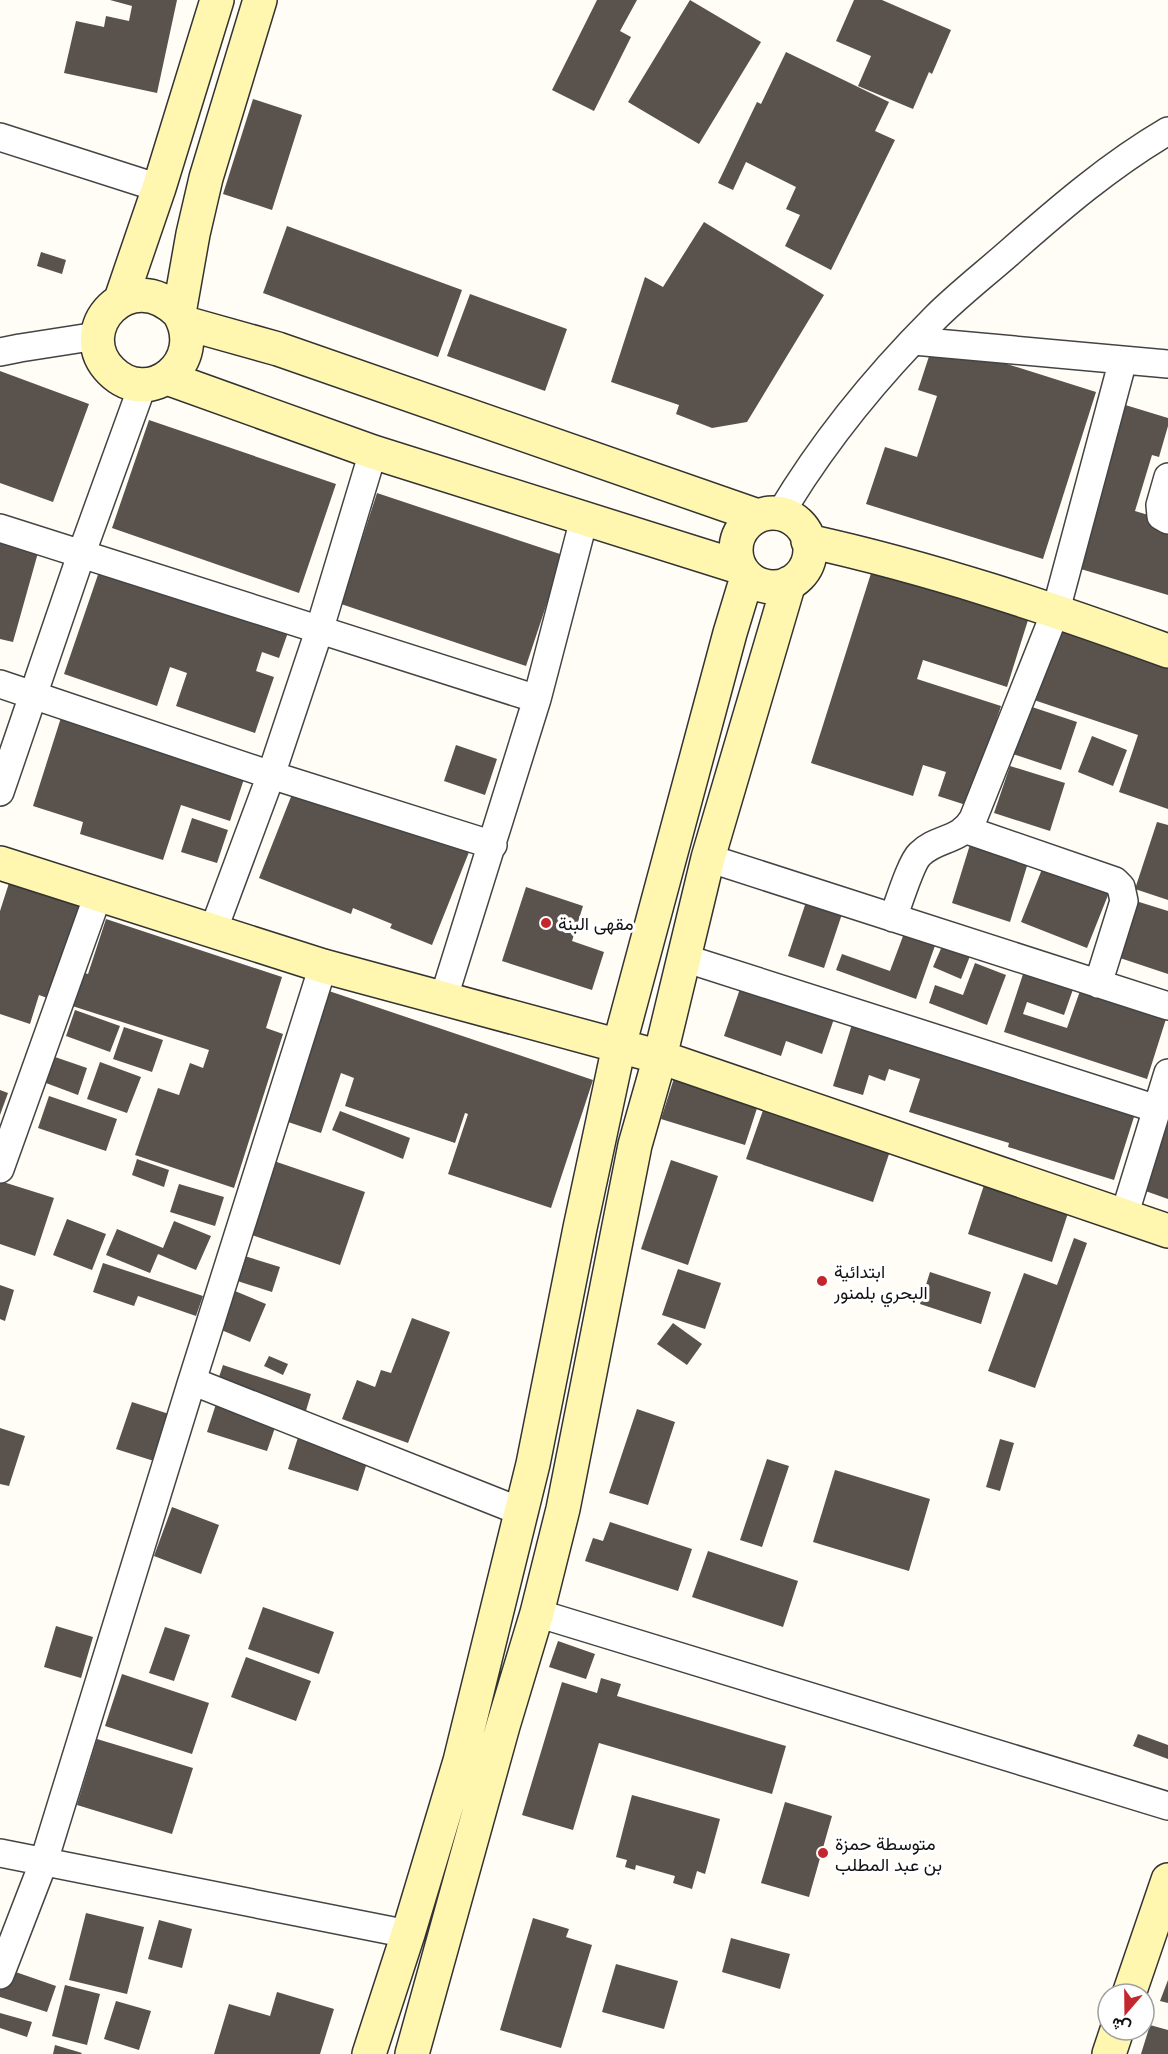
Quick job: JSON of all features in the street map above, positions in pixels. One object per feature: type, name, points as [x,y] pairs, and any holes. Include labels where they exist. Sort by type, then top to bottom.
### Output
[{"type":"main road","points":[[121,299],[137,295],[153,296],[168,302],[182,318],[769,515],[790,517],[798,524],[808,541],[810,553],[806,565],[800,576],[779,587],[756,584],[743,572],[584,519],[155,381],[125,381],[110,370],[100,355],[98,336],[104,315],[121,299],[159,188],[218,0]]},
{"type":"main road","points":[[155,381],[178,367],[185,354],[188,339],[182,318],[193,234],[206,178],[260,0]]},
{"type":"main road","points":[[369,2054],[460,1761],[522,1512],[619,1046],[727,645],[743,572],[735,552],[738,537],[746,524],[769,515]]},
{"type":"main road","points":[[808,541],[880,558],[1056,610],[1168,651]]},
{"type":"main road","points":[[412,2054],[503,1726],[537,1613],[563,1509],[635,1145],[660,1058],[708,858],[789,583]]},
{"type":"main road","points":[[0,863],[323,966],[660,1058],[1168,1231]]},
{"type":"main road","points":[[1134,1982],[1168,1881]]},
{"type":"street","points":[[769,515],[806,472],[878,378],[936,317],[1072,198],[1111,167],[1168,131]]},
{"type":"street","points":[[0,137],[159,188]]},
{"type":"street","points":[[0,352],[98,336]]},
{"type":"street","points":[[914,341],[1168,364]]},
{"type":"street","points":[[893,918],[918,855],[930,846],[967,830],[973,819],[1056,610],[1123,360]]},
{"type":"street","points":[[0,792],[81,555],[155,381]]},
{"type":"street","points":[[213,931],[271,774],[319,631],[373,452]]},
{"type":"street","points":[[1168,477],[1160,505],[1161,516],[1168,520]]},
{"type":"street","points":[[443,1000],[537,699],[584,519]]},
{"type":"street","points":[[0,528],[537,699]]},
{"type":"street","points":[[0,684],[493,845]]},
{"type":"street","points":[[967,830],[1115,881],[1121,887],[1124,901],[1098,984]]},
{"type":"street","points":[[708,858],[1168,1006]]},
{"type":"street","points":[[0,1169],[98,895]]},
{"type":"street","points":[[684,958],[1157,1109]]},
{"type":"street","points":[[0,1975],[44,1860],[323,966]]},
{"type":"street","points":[[1124,1216],[1168,1073]]},
{"type":"street","points":[[192,1381],[522,1512]]},
{"type":"street","points":[[537,1613],[1168,1806]]},
{"type":"street","points":[[0,1853],[408,1934]]},
{"type":"building","points":[[110,0],[177,0],[157,93],[64,73],[76,21],[104,27],[106,16],[129,21],[132,6]]},
{"type":"building","points":[[597,0],[637,0],[620,31],[631,37],[594,111],[552,90]]},
{"type":"building","points":[[690,0],[761,42],[699,144],[628,102]]},
{"type":"building","points":[[854,0],[882,0],[951,30],[932,74],[929,72],[913,109],[858,86],[871,56],[836,41]]},
{"type":"building","points":[[786,52],[889,102],[875,131],[895,140],[831,270],[785,246],[800,215],[786,209],[796,187],[746,162],[733,190],[718,183],[757,102],[761,104]]},
{"type":"building","points":[[253,99],[302,115],[272,210],[223,194]]},
{"type":"building","points":[[704,222],[824,295],[747,422],[712,428],[676,414],[679,405],[611,382],[645,277],[663,287]]},
{"type":"building","points":[[287,226],[462,290],[438,357],[263,293]]},
{"type":"building","points":[[41,252],[66,260],[62,274],[37,266]]},
{"type":"building","points":[[470,294],[567,329],[545,391],[447,356]]},
{"type":"building","points":[[934,341],[1096,392],[1043,559],[866,504],[885,447],[917,457],[937,396],[918,390]]},
{"type":"building","points":[[0,371],[89,404],[53,502],[0,483]]},
{"type":"building","points":[[1122,404],[1168,418],[1159,457],[1152,455],[1135,511],[1168,521],[1168,595],[1074,567]]},
{"type":"building","points":[[149,420],[336,484],[299,593],[112,528]]},
{"type":"building","points":[[377,493],[563,555],[526,666],[341,604]]},
{"type":"building","points":[[0,530],[41,542],[13,642],[0,639]]},
{"type":"building","points":[[102,563],[292,621],[279,658],[262,652],[256,671],[274,677],[255,733],[176,706],[187,673],[170,667],[157,706],[64,674]]},
{"type":"building","points":[[873,567],[1029,617],[1007,687],[923,660],[917,679],[1001,706],[969,806],[938,796],[946,772],[923,765],[913,796],[811,763]]},
{"type":"building","points":[[1052,626],[1168,665],[1168,809],[1119,792],[1138,735],[1028,698]]},
{"type":"building","points":[[65,705],[249,764],[230,821],[181,805],[163,860],[80,834],[83,822],[33,806]]},
{"type":"building","points":[[1026,705],[1077,722],[1061,770],[1010,753]]},
{"type":"building","points":[[1092,736],[1127,750],[1113,786],[1078,772]]},
{"type":"building","points":[[456,745],[497,759],[485,795],[444,781]]},
{"type":"building","points":[[1010,766],[1065,783],[1050,831],[994,813]]},
{"type":"building","points":[[300,774],[473,842],[432,945],[390,928],[392,924],[353,908],[351,914],[259,878]]},
{"type":"building","points":[[192,818],[228,830],[217,863],[181,852]]},
{"type":"building","points":[[1157,822],[1168,825],[1168,900],[1135,889]]},
{"type":"building","points":[[972,838],[1030,856],[1010,922],[952,903]]},
{"type":"building","points":[[1048,854],[1114,880],[1087,948],[1021,922]]},
{"type":"building","points":[[9,883],[81,907],[50,999],[39,995],[30,1024],[0,1014],[0,911]]},
{"type":"building","name":"مقهى البنة","points":[[526,887],[583,906],[572,941],[604,952],[592,990],[502,961]]},
{"type":"building","points":[[808,896],[844,908],[824,968],[788,956]]},
{"type":"building","points":[[1136,901],[1168,911],[1168,974],[1117,957]]},
{"type":"building","points":[[106,919],[282,977],[266,1028],[283,1034],[234,1188],[135,1155],[158,1088],[179,1095],[190,1063],[203,1068],[209,1050],[63,1003],[74,970],[88,974]]},
{"type":"building","points":[[906,928],[937,940],[916,999],[836,970],[842,954],[890,971]]},
{"type":"building","points":[[943,944],[970,956],[961,979],[933,967]]},
{"type":"building","points":[[1027,962],[1077,978],[1064,1015],[1027,1002],[1023,1014],[1067,1028],[1080,991],[1166,1019],[1147,1079],[1004,1032]]},
{"type":"building","points":[[975,963],[1006,975],[987,1025],[929,1003],[935,985],[963,995]]},
{"type":"building","points":[[745,974],[838,1007],[822,1054],[786,1041],[781,1056],[724,1036]]},
{"type":"building","points":[[323,989],[593,1080],[551,1208],[448,1174],[468,1114],[465,1113],[455,1143],[345,1106],[354,1078],[341,1073],[321,1133],[279,1119]]},
{"type":"building","points":[[75,1010],[120,1026],[110,1052],[66,1036]]},
{"type":"building","points":[[853,1021],[1140,1098],[1114,1180],[1008,1147],[1009,1143],[909,1112],[920,1079],[889,1069],[885,1081],[869,1075],[863,1095],[833,1086]]},
{"type":"building","points":[[124,1027],[163,1040],[152,1072],[113,1059]]},
{"type":"building","points":[[55,1057],[87,1068],[78,1095],[46,1083]]},
{"type":"building","points":[[100,1062],[141,1077],[127,1113],[87,1099]]},
{"type":"building","points":[[676,1072],[760,1099],[745,1145],[661,1119]]},
{"type":"building","points":[[0,1090],[8,1093],[0,1115]]},
{"type":"building","points":[[49,1096],[117,1119],[106,1151],[38,1128]]},
{"type":"building","points":[[767,1099],[893,1142],[873,1202],[746,1159]]},
{"type":"building","points":[[1168,1101],[1168,1199],[1137,1188]]},
{"type":"building","points":[[340,1111],[410,1138],[403,1159],[332,1130]]},
{"type":"building","points":[[137,1159],[169,1170],[164,1187],[132,1175]]},
{"type":"building","points":[[271,1160],[365,1192],[340,1265],[246,1233]]},
{"type":"building","points":[[671,1160],[718,1176],[688,1265],[641,1249]]},
{"type":"building","points":[[0,1181],[54,1198],[35,1256],[0,1244]]},
{"type":"building","points":[[985,1182],[1069,1210],[1052,1262],[968,1234]]},
{"type":"building","points":[[179,1184],[224,1197],[215,1226],[170,1212]]},
{"type":"building","points":[[67,1219],[106,1234],[92,1270],[53,1255]]},
{"type":"building","points":[[174,1221],[211,1236],[196,1270],[158,1254],[150,1273],[106,1255],[117,1229],[163,1248]]},
{"type":"building","points":[[1074,1238],[1087,1243],[1035,1388],[988,1371],[1024,1273],[1057,1285]]},
{"type":"building","points":[[232,1252],[280,1267],[272,1292],[225,1277]]},
{"type":"building","points":[[103,1263],[203,1296],[196,1316],[138,1296],[134,1306],[93,1292]]},
{"type":"building","points":[[678,1269],[721,1283],[705,1329],[662,1315]]},
{"type":"building","points":[[930,1272],[991,1292],[981,1324],[920,1304]]},
{"type":"building","points":[[0,1285],[14,1290],[5,1321],[0,1319]]},
{"type":"building","points":[[235,1291],[266,1304],[250,1342],[219,1329]]},
{"type":"building","points":[[412,1318],[450,1332],[408,1443],[342,1419],[357,1380],[375,1387],[381,1370],[391,1373]]},
{"type":"building","points":[[673,1323],[702,1344],[687,1365],[657,1344]]},
{"type":"building","points":[[269,1356],[288,1364],[283,1375],[264,1366]]},
{"type":"building","points":[[223,1365],[311,1394],[305,1414],[282,1407],[267,1451],[207,1432],[223,1382],[218,1380]]},
{"type":"building","points":[[132,1402],[169,1414],[154,1461],[116,1449]]},
{"type":"building","points":[[637,1409],[675,1422],[648,1505],[609,1493]]},
{"type":"building","points":[[0,1428],[25,1436],[9,1486],[0,1484]]},
{"type":"building","points":[[300,1431],[373,1444],[358,1491],[288,1469]]},
{"type":"building","points":[[1000,1439],[1014,1443],[1000,1491],[986,1487]]},
{"type":"building","points":[[767,1459],[789,1466],[762,1547],[740,1540]]},
{"type":"building","points":[[835,1470],[930,1499],[909,1571],[813,1542]]},
{"type":"building","points":[[172,1507],[219,1525],[201,1574],[154,1556]]},
{"type":"building","points":[[610,1522],[692,1549],[678,1591],[585,1561],[593,1538],[603,1541]]},
{"type":"building","points":[[708,1551],[798,1581],[783,1627],[692,1597]]},
{"type":"building","points":[[263,1607],[334,1632],[319,1674],[248,1649]]},
{"type":"building","points":[[56,1626],[93,1637],[81,1678],[44,1667]]},
{"type":"building","points":[[165,1627],[190,1635],[174,1681],[149,1673]]},
{"type":"building","points":[[558,1641],[595,1654],[586,1679],[549,1667]]},
{"type":"building","points":[[246,1657],[311,1681],[296,1721],[231,1697]]},
{"type":"building","points":[[122,1674],[209,1703],[192,1754],[105,1726]]},
{"type":"building","points":[[601,1678],[621,1684],[617,1696],[786,1746],[772,1794],[599,1743],[573,1830],[522,1815],[562,1682],[597,1693]]},
{"type":"building","points":[[1138,1734],[1168,1745],[1168,1759],[1133,1746]]},
{"type":"building","points":[[97,1739],[193,1768],[172,1834],[77,1805]]},
{"type":"building","points":[[632,1795],[720,1819],[705,1874],[697,1871],[692,1889],[673,1883],[675,1876],[636,1865],[635,1870],[625,1867],[627,1860],[616,1857]]},
{"type":"building","points":[[785,1802],[832,1816],[809,1897],[761,1883]]},
{"type":"building","points":[[86,1913],[144,1927],[127,1994],[69,1980]]},
{"type":"building","points":[[533,1918],[569,1929],[566,1937],[592,1945],[561,2048],[500,2030]]},
{"type":"building","points":[[159,1920],[192,1929],[182,1968],[148,1959]]},
{"type":"building","points":[[731,1938],[790,1954],[780,1989],[722,1972]]},
{"type":"building","points":[[616,1964],[678,1981],[664,2029],[602,2012]]},
{"type":"building","points":[[7,1969],[56,1986],[47,2012],[0,1997]]},
{"type":"building","points":[[1168,1980],[1168,2003],[1160,2001]]},
{"type":"building","points":[[65,1985],[100,1994],[87,2045],[52,2036]]},
{"type":"building","points":[[277,1992],[334,2009],[320,2054],[214,2054],[229,2004],[270,2016]]},
{"type":"building","points":[[116,2001],[151,2011],[139,2050],[104,2039]]},
{"type":"building","points":[[0,2013],[32,2022],[27,2037],[0,2028]]},
{"type":"building","points":[[1156,2027],[1168,2030],[1168,2054],[1141,2054],[1145,2042],[1156,2042]]},
{"type":"building","points":[[55,2045],[82,2053],[53,2054]]},
{"type":"place","name":"مقهى البنة","points":[[546,923]]},
{"type":"place","name":"ابتدائية البحري بلمنور","points":[[822,1281]]},
{"type":"place","name":"متوسطة حمزة بن عبد المطلب","points":[[823,1853]]}]
